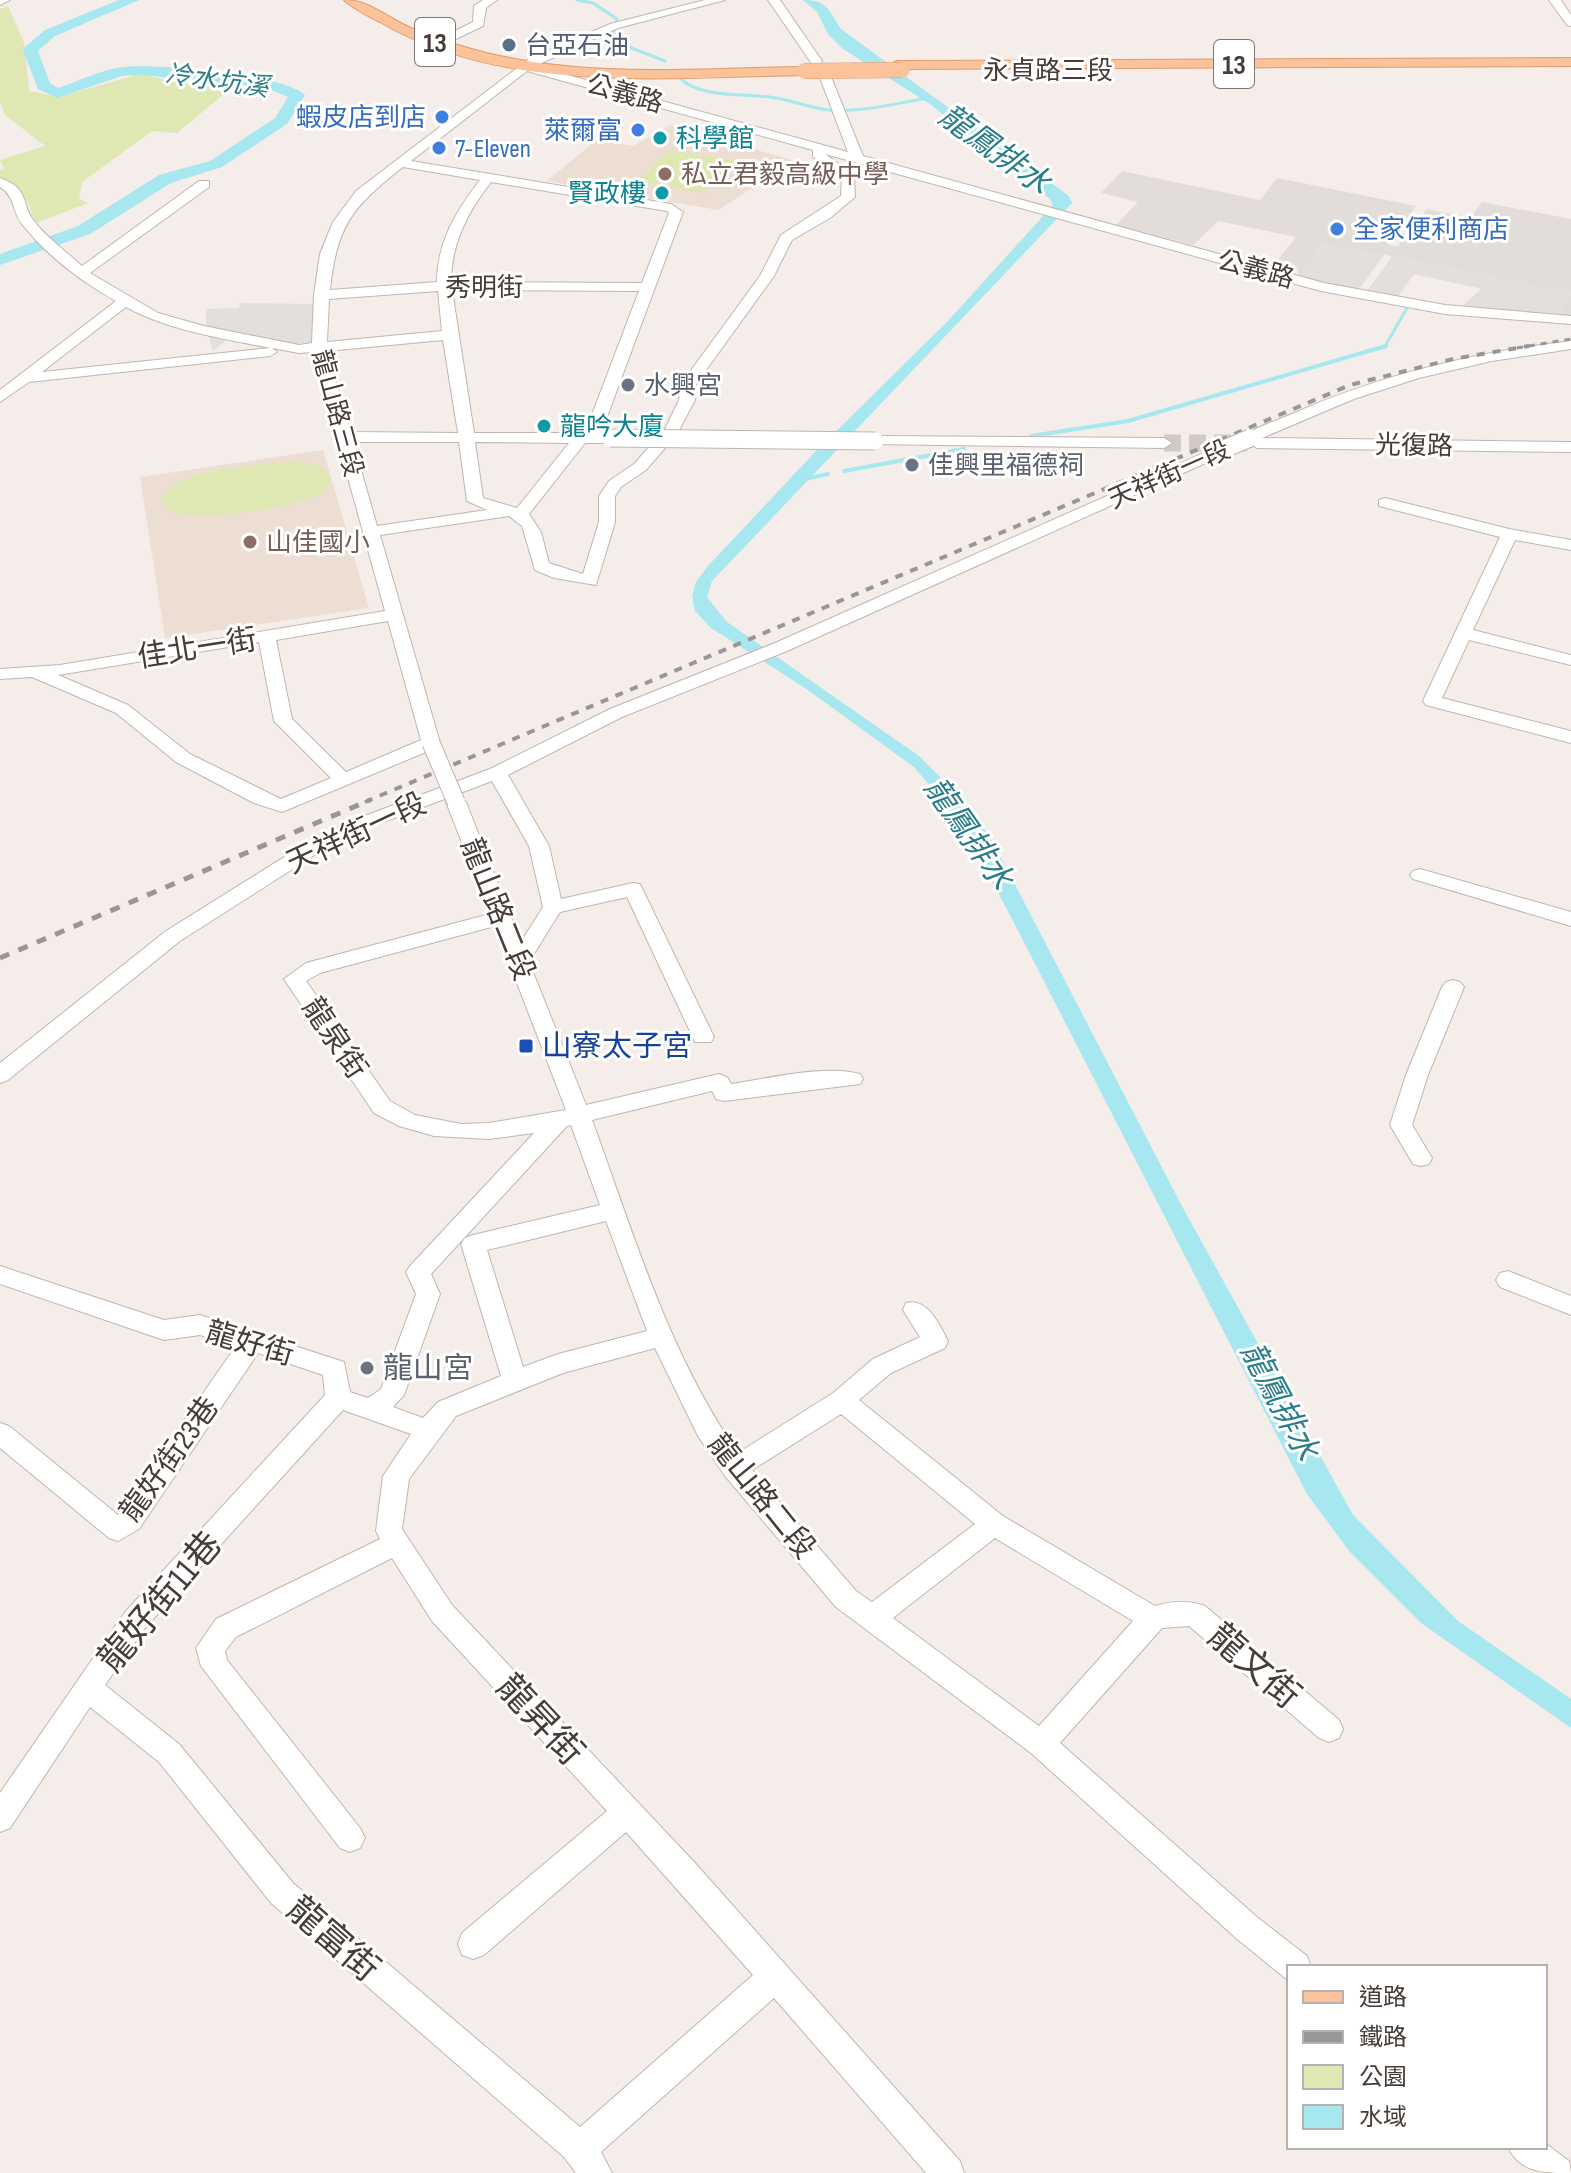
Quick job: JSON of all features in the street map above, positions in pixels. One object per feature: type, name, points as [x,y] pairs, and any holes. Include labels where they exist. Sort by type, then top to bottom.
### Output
[{"type":"main road","name":"公義路","points":[[351,0],[382,19],[443,41],[535,62]]},
{"type":"main road","name":"公義路","points":[[368,0],[443,41]]},
{"type":"main road","name":"永貞路三段","points":[[535,62],[615,71],[807,66],[1571,65]]},
{"type":"street","points":[[443,41],[479,24],[480,6],[491,0]]},
{"type":"street","name":"龍山路三段","points":[[431,743],[319,347],[321,295],[327,254],[340,222],[361,194],[535,62],[614,26],[716,0]]},
{"type":"street","points":[[774,0],[807,66]]},
{"type":"street","points":[[1556,0],[1571,2]]},
{"type":"street","points":[[1556,0],[1571,23]]},
{"type":"street","name":"公義路","points":[[535,62],[821,148],[1321,287],[1418,308],[1487,316],[1571,320]]},
{"type":"street","points":[[825,75],[857,158]]},
{"type":"street","points":[[488,178],[456,223],[449,241],[442,286],[475,501],[515,512],[533,528],[541,566],[554,573],[590,581],[607,522],[607,496],[615,484],[640,467],[672,431],[687,400],[689,384],[767,276],[786,238],[848,197],[851,182],[848,175],[817,154],[821,148]]},
{"type":"street","points":[[370,532],[515,512],[585,438],[676,212],[671,208],[399,163]]},
{"type":"street","points":[[0,182],[12,189],[21,202],[26,221],[89,280],[125,301],[153,316],[202,330],[299,349]]},
{"type":"street","points":[[79,269],[204,184]]},
{"type":"street","name":"秀明街","points":[[321,295],[442,286],[648,287]]},
{"type":"street","points":[[0,397],[125,301]]},
{"type":"street","points":[[25,378],[448,335]]},
{"type":"street","name":"天祥街一段","points":[[0,1075],[173,936],[320,843],[361,824],[497,773],[616,713],[781,647],[1361,391],[1476,361],[1571,345]]},
{"type":"street","points":[[343,437],[1164,443]]},
{"type":"street","name":"光復路","points":[[1253,440],[1571,447]]},
{"type":"street","points":[[1385,503],[1509,534],[1571,545]]},
{"type":"street","points":[[1509,534],[1432,701],[1571,737]]},
{"type":"street","name":"佳北一街","points":[[0,674],[37,673],[394,615]]},
{"type":"street","points":[[1463,633],[1571,660]]},
{"type":"street","points":[[267,637],[283,721],[344,780]]},
{"type":"street","points":[[37,673],[122,709],[183,758],[261,799],[282,806],[431,743]]},
{"type":"street","name":"龍山路二段","points":[[431,743],[520,960],[570,1117],[614,1210],[662,1337],[707,1429],[734,1468],[846,1599],[1041,1744],[1247,1928],[1293,1965]]},
{"type":"street","points":[[497,773],[539,846],[553,907],[520,960]]},
{"type":"street","points":[[1420,875],[1571,919]]},
{"type":"street","points":[[553,907],[633,889],[703,1037]]},
{"type":"street","name":"龍泉街","points":[[501,918],[313,968],[294,979],[382,1107],[403,1121],[438,1129],[481,1133],[570,1117]]},
{"type":"street","points":[[1421,1158],[1401,1125],[1417,1075],[1453,987]]},
{"type":"street","points":[[371,1410],[391,1395],[428,1294],[418,1272],[570,1117],[719,1082],[724,1093],[805,1081],[852,1079]]},
{"type":"street","points":[[515,1381],[473,1244],[614,1210]]},
{"type":"street","name":"龍好街","points":[[0,1275],[164,1330],[200,1325],[335,1369],[338,1398]]},
{"type":"street","points":[[1508,1280],[1571,1306]]},
{"type":"street","points":[[734,1468],[842,1400],[882,1366],[936,1341],[915,1310]]},
{"type":"street","name":"龍昇街","points":[[662,1337],[558,1364],[447,1409],[396,1476],[389,1531],[442,1613],[628,1812],[948,2173]]},
{"type":"street","name":"龍好街23巷","points":[[0,1433],[118,1530],[130,1521],[252,1342]]},
{"type":"street","points":[[338,1398],[428,1430]]},
{"type":"street","name":"龍好街11巷","points":[[0,1818],[135,1620],[338,1398]]},
{"type":"street","points":[[842,1400],[994,1524],[1153,1619],[1041,1744]]},
{"type":"street","points":[[872,1618],[994,1524]]},
{"type":"street","points":[[350,1838],[215,1666],[210,1648],[226,1628],[397,1543]]},
{"type":"street","name":"龍文街","points":[[1153,1619],[1169,1614],[1195,1614],[1329,1729]]},
{"type":"street","name":"龍富街","points":[[88,1688],[169,1753],[282,1893],[588,2162]]},
{"type":"street","points":[[473,1944],[628,1812]]},
{"type":"street","points":[[588,2162],[775,1976]]},
{"type":"street","points":[[1527,2149],[1557,2173]]},
{"type":"shaded area","name":"私立君毅高級中學","points":[[670,125],[795,161],[718,210],[547,181],[597,140],[633,146]]},
{"type":"shaded area","points":[[1122,171],[1260,200],[1277,178],[1416,206],[1387,244],[1397,247],[1427,209],[1470,218],[1482,202],[1571,219],[1571,316],[1461,307],[1483,288],[1415,273],[1397,297],[1366,292],[1393,257],[1382,254],[1354,290],[1301,277],[1298,270],[1274,265],[1296,237],[1218,221],[1193,245],[1116,225],[1138,202],[1101,193]]},
{"type":"shaded area","points":[[1323,242],[1384,255],[1360,288],[1298,275]]},
{"type":"shaded area","points":[[1393,255],[1571,292],[1571,295],[1560,315],[1463,308],[1483,289],[1413,274],[1397,298],[1368,292]]},
{"type":"shaded area","points":[[240,303],[315,304],[312,342],[292,344],[235,333],[213,351],[206,328],[206,309],[239,308]]},
{"type":"shaded area","name":"山佳國小","points":[[323,450],[369,608],[165,638],[140,477]]},
{"type":"green space","points":[[8,6],[24,43],[29,91],[59,97],[140,74],[179,83],[231,88],[177,133],[152,131],[82,182],[79,199],[88,203],[36,223],[28,203],[16,189],[0,181],[0,170],[4,168],[0,160],[45,146],[4,114],[0,101],[0,9]]},
{"type":"green space","points":[[668,150],[735,160],[704,193],[637,182]]},
{"type":"green space","points":[[295,461],[321,466],[331,476],[328,488],[299,502],[226,515],[183,515],[170,512],[161,501],[167,490],[180,481],[198,475]]},
{"type":"water","name":"龍鳳排水","points":[[803,0],[823,4],[841,29],[1069,196],[1072,203],[712,581],[707,597],[727,622],[919,756],[969,806],[994,844],[1184,1210],[1353,1515],[1458,1621],[1571,1699],[1571,1728],[1421,1623],[1350,1552],[1307,1494],[1011,917],[947,806],[914,767],[805,688],[711,628],[695,611],[692,596],[696,582],[707,567],[816,451],[948,321],[1053,205],[1050,199],[930,104],[843,49],[828,34],[817,12]]},
{"type":"waterway","name":"冷水坑溪","points":[[0,260],[84,230],[165,179],[216,164],[281,121],[297,95],[267,83],[141,70],[120,72],[57,93],[43,86],[30,50],[50,33],[132,0]]},
{"type":"waterway","points":[[577,0],[593,3],[617,19],[611,40],[665,61]]},
{"type":"waterway","points":[[680,78],[709,92],[776,98],[841,111],[928,98]]},
{"type":"waterway","points":[[1385,346],[1411,301]]},
{"type":"waterway","points":[[1031,436],[1128,421],[1385,346]]},
{"type":"waterway","points":[[844,471],[964,449]]},
{"type":"waterway","points":[[809,478],[828,474]]},
{"type":"tunnel","points":[[1164,443],[1247,443]]},
{"type":"railway","points":[[1529,346],[1571,339]]},
{"type":"railway","points":[[365,802],[1350,385],[1453,359],[1529,346]]},
{"type":"railway","points":[[1517,348],[1529,346]]},
{"type":"railway","points":[[0,958],[370,800]]},
{"type":"place","name":"台亞石油","points":[[509,45]]},
{"type":"place","name":"蝦皮店到店","points":[[442,117]]},
{"type":"place","name":"萊爾富","points":[[638,130]]},
{"type":"place","name":"科學館","points":[[660,138]]},
{"type":"place","name":"7-Eleven","points":[[439,148]]},
{"type":"place","name":"私立君毅高級中學","points":[[665,174]]},
{"type":"place","name":"賢政樓","points":[[662,193]]},
{"type":"place","name":"全家便利商店","points":[[1337,229]]},
{"type":"place","name":"水興宮","points":[[628,385]]},
{"type":"place","name":"龍吟大廈","points":[[544,426]]},
{"type":"place","name":"佳興里福德祠","points":[[912,465]]},
{"type":"place","name":"山佳國小","points":[[250,542]]},
{"type":"place","name":"山寮太子宮","points":[[526,1046]]},
{"type":"place","name":"龍山宮","points":[[367,1368]]}]
